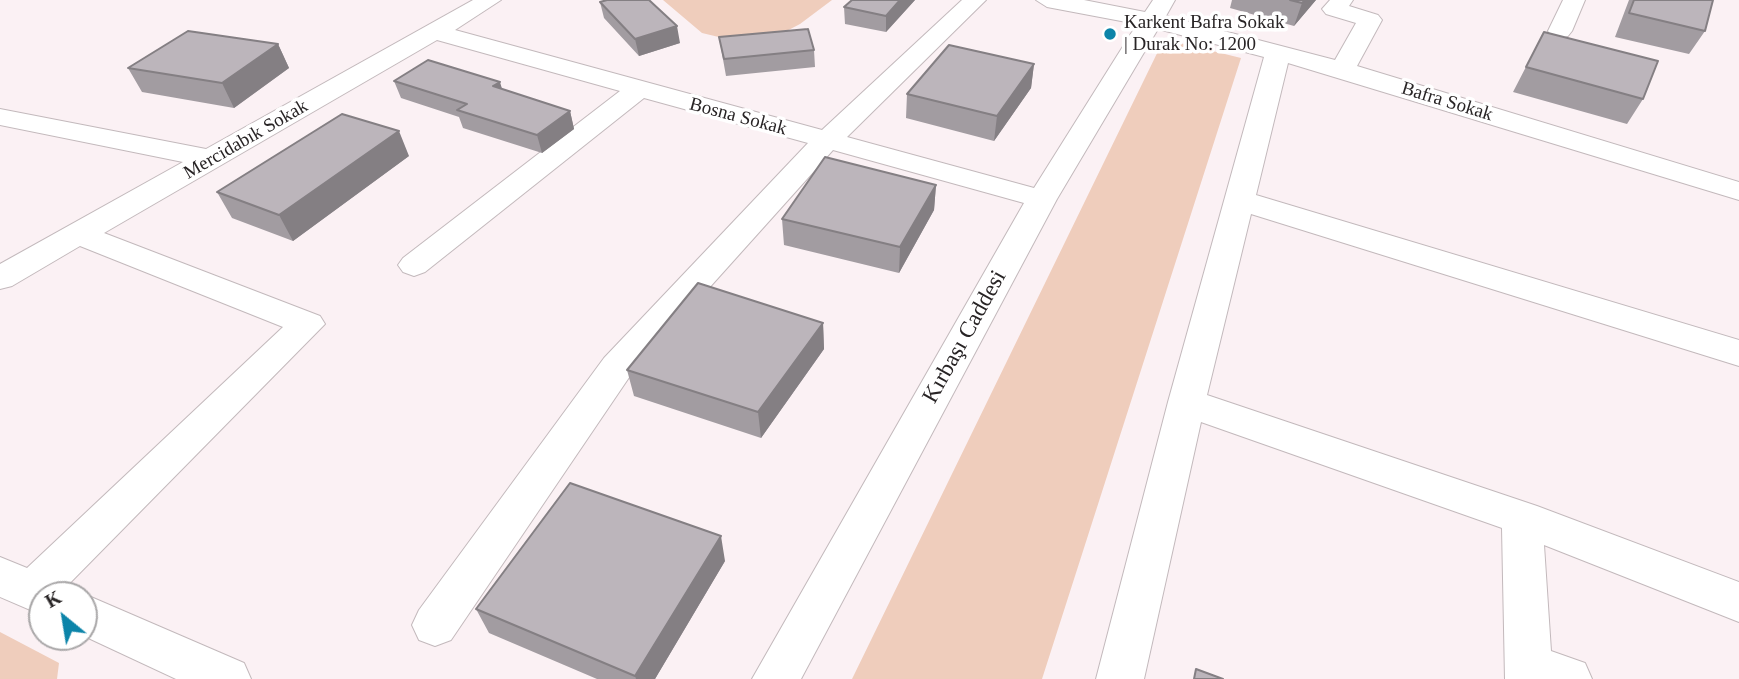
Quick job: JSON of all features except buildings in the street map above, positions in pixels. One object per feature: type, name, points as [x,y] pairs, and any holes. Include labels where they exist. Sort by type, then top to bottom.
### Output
[{"type":"street","name":"Mercidabık Sokak","points":[[0,278],[490,0]]},
{"type":"street","points":[[435,625],[617,367],[826,141],[975,0]]},
{"type":"street","name":"Bafra Sokak","points":[[1047,0],[1158,10],[1278,52],[1739,191]]},
{"type":"street","points":[[1342,0],[1334,9],[1370,20],[1342,70]]},
{"type":"street","points":[[1560,31],[1574,0]]},
{"type":"street","name":"Kırbaşı Caddesi","points":[[775,679],[1042,199],[1158,10]]},
{"type":"street","name":"Bosna Sokak","points":[[435,32],[1042,199]]},
{"type":"street","points":[[1120,679],[1187,402],[1278,52]]},
{"type":"street","points":[[414,265],[639,89]]},
{"type":"street","points":[[0,117],[214,159]]},
{"type":"street","points":[[1239,200],[1739,353]]},
{"type":"street","points":[[25,587],[308,324],[80,235]]},
{"type":"street","points":[[1187,402],[1522,518],[1739,602]]},
{"type":"street","points":[[1522,518],[1542,675]]},
{"type":"street","points":[[98,620],[226,679]]},
{"type":"shaded area","points":[[663,0],[832,0],[800,24],[779,35],[727,39],[702,33]]},
{"type":"shaded area","points":[[1164,39],[1241,58],[1042,679],[852,679]]},
{"type":"shaded area","points":[[0,632],[28,647],[28,651],[36,651],[59,663],[57,679],[0,679]]},
{"type":"place","name":"Karkent Bafra Sokak | Durak No: 1200","points":[[1110,34]]}]
